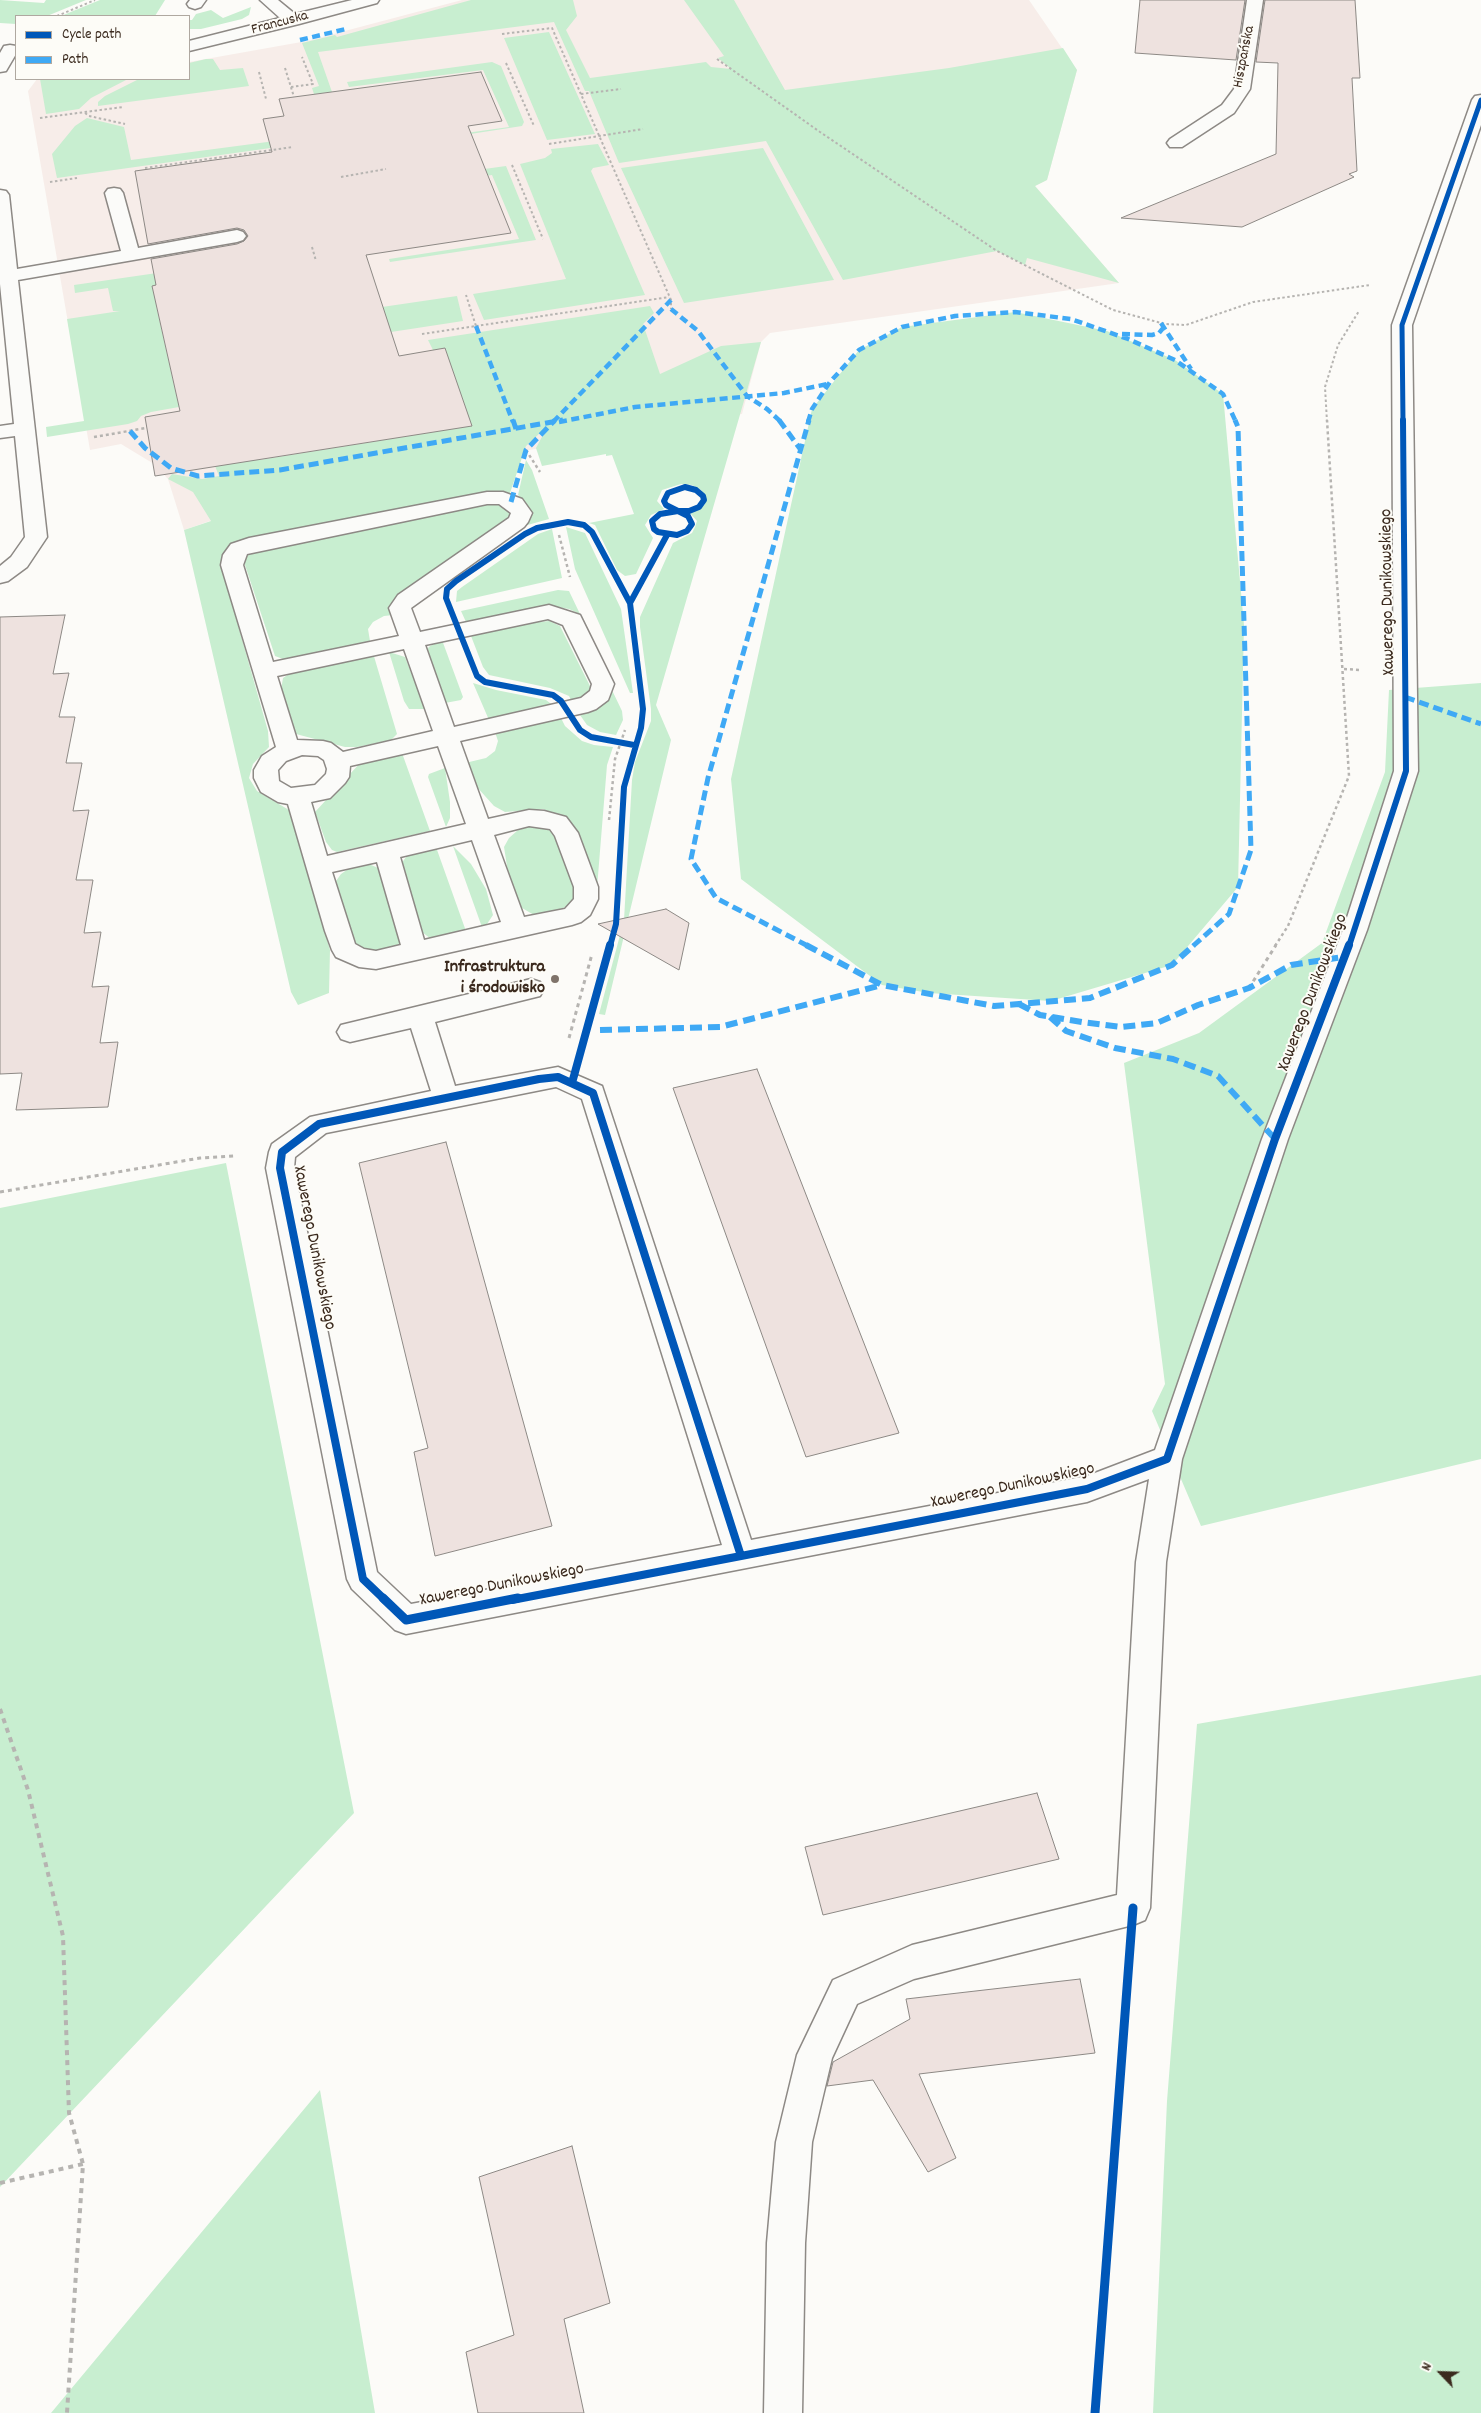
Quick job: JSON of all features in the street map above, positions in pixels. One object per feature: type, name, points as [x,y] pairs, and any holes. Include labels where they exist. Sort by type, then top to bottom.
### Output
[{"type":"street","points":[[268,0],[293,21]]},
{"type":"street","name":"Francuska","points":[[190,46],[371,0]]},
{"type":"street","name":"Hiszpańska","points":[[1176,143],[1228,109],[1242,89],[1255,0]]},
{"type":"street","points":[[0,67],[9,50]]},
{"type":"street","name":"Xawerego Dunikowskiego","points":[[558,1077],[319,1124],[282,1152],[280,1168],[363,1579],[406,1620],[1087,1490],[1167,1459],[1275,1139],[1355,930],[1406,771],[1402,325],[1416,280],[1481,100]]},
{"type":"street","points":[[114,193],[131,254]]},
{"type":"street","points":[[0,195],[36,537],[19,562],[0,576]]},
{"type":"street","points":[[9,276],[237,236]]},
{"type":"street","points":[[0,432],[25,428]]},
{"type":"street","points":[[288,750],[232,564],[234,555],[249,544],[486,498],[503,498],[515,504],[522,513],[517,522],[406,600],[400,608],[516,928]]},
{"type":"street","points":[[264,671],[549,612],[560,614],[572,620],[603,684],[600,695],[588,704],[337,761]]},
{"type":"street","points":[[300,747],[323,749],[337,761],[339,769],[337,778],[331,785],[322,792],[298,798],[276,792],[269,786],[266,778],[266,770],[270,762],[288,750],[300,747]]},
{"type":"street","points":[[298,798],[318,866],[345,950],[360,958],[376,960],[572,916],[584,904],[586,887],[566,832],[558,823],[544,819],[529,818],[318,866]]},
{"type":"street","points":[[386,851],[415,951]]},
{"type":"street","points":[[350,1032],[531,989]]},
{"type":"street","points":[[420,1016],[446,1098]]},
{"type":"street","points":[[558,1077],[593,1093],[741,1556]]},
{"type":"street","points":[[783,2413],[786,2243],[794,2142],[815,2055],[845,1992],[912,1962],[1133,1908],[1150,1562],[1167,1459]]},
{"type":"path","points":[[59,15],[95,0]]},
{"type":"path","points":[[502,34],[552,28],[601,136],[669,297],[671,309]]},
{"type":"path","points":[[291,87],[313,84],[300,52]]},
{"type":"path","points":[[717,58],[820,132],[997,251],[1113,310],[1165,324],[1186,325],[1253,302],[1416,280]]},
{"type":"path","points":[[506,63],[534,126]]},
{"type":"path","points":[[285,68],[294,97]]},
{"type":"path","points":[[258,72],[266,99]]},
{"type":"path","points":[[581,94],[621,89]]},
{"type":"path","points":[[40,118],[122,107]]},
{"type":"path","points":[[85,112],[89,116],[126,124]]},
{"type":"path","points":[[548,144],[643,130]]},
{"type":"path","points":[[138,169],[293,148]]},
{"type":"path","points":[[512,165],[543,239]]},
{"type":"path","points":[[341,176],[386,169]]},
{"type":"path","points":[[50,182],[79,178]]},
{"type":"path","points":[[312,247],[316,261]]},
{"type":"path","points":[[1249,988],[1288,926],[1349,776],[1325,387],[1338,345],[1364,304],[1382,284]]},
{"type":"path","points":[[466,295],[476,326]]},
{"type":"path","points":[[422,334],[669,297]]},
{"type":"path","points":[[94,437],[146,428]]},
{"type":"path","points":[[526,450],[539,469],[541,477]]},
{"type":"path","points":[[558,532],[572,583]]},
{"type":"path","points":[[566,710],[580,730],[591,737],[624,743]]},
{"type":"path","points":[[608,828],[615,759],[624,743],[626,727]]},
{"type":"path","points":[[558,1077],[593,953]]},
{"type":"path","points":[[0,1192],[200,1158],[282,1152]]},
{"type":"path","points":[[0,1709],[28,1790],[63,1936],[69,2113],[83,2164],[67,2413]]},
{"type":"path","points":[[0,2183],[83,2164]]},
{"type":"shaded area","points":[[462,0],[1029,0],[1077,70],[1047,180],[1035,186],[1119,283],[770,333],[761,342],[742,414],[305,488],[184,530],[168,479],[154,464],[121,444],[90,450],[28,91],[36,80],[190,80],[190,62],[307,41]]},
{"type":"green space","points":[[0,0],[44,3],[46,0],[86,0],[49,15],[15,15],[15,24],[0,23]]},
{"type":"green space","points":[[100,0],[165,0],[156,15],[63,15]]},
{"type":"green space","points":[[471,0],[573,0],[577,16],[566,30],[590,78],[706,62],[711,67],[731,69],[718,58],[724,56],[684,0],[734,0],[785,90],[949,68],[1063,48],[1077,70],[1047,180],[1035,186],[1119,283],[1027,258],[1025,265],[997,251],[843,280],[766,141],[619,163],[589,91],[585,91],[554,22],[318,52],[332,92],[314,94],[312,88],[319,86],[302,43],[335,35],[337,37]]},
{"type":"green space","points":[[251,7],[249,15],[242,19],[201,29],[190,29],[190,20],[196,14],[211,10],[223,18]]},
{"type":"green space","points":[[549,32],[595,134],[547,140],[504,38]]},
{"type":"green space","points":[[213,59],[220,70],[243,68],[249,86],[98,106],[98,102],[105,96],[137,80],[190,80],[190,63]]},
{"type":"green space","points":[[492,62],[501,66],[524,122],[522,126],[380,148],[337,151],[509,127],[483,70],[349,87],[347,82]]},
{"type":"green space","points":[[40,80],[126,80],[91,98],[79,109],[46,114]]},
{"type":"green space","points":[[87,118],[124,127],[131,160],[290,139],[292,145],[57,178],[52,154],[75,126]]},
{"type":"green space","points":[[598,144],[609,165],[593,168],[591,171],[645,295],[484,320],[473,294],[566,279],[520,164],[545,158],[552,153],[551,149]]},
{"type":"green space","points":[[763,148],[834,280],[684,303],[621,168]]},
{"type":"green space","points":[[506,166],[536,240],[390,262],[389,259],[519,239],[492,175],[350,195],[390,182]]},
{"type":"green space","points":[[247,260],[181,301],[156,305],[179,407],[151,412],[141,416],[137,421],[128,424],[47,437],[46,427],[84,421],[67,319],[120,311],[113,311],[108,288],[75,293],[74,285]]},
{"type":"green space","points":[[457,296],[463,321],[391,332],[382,307]]},
{"type":"green space","points":[[650,306],[654,313],[643,324],[660,374],[721,346],[761,342],[656,705],[671,740],[605,1015],[599,1014],[624,920],[632,780],[635,762],[651,721],[640,617],[673,543],[692,533],[697,521],[690,513],[705,504],[705,496],[701,490],[692,485],[681,484],[662,490],[657,501],[664,509],[651,515],[645,525],[653,538],[636,574],[625,576],[617,570],[595,525],[589,523],[634,514],[612,455],[606,456],[606,454],[542,466],[536,448],[543,435],[540,433],[526,446],[510,493],[483,492],[248,538],[235,543],[221,565],[268,731],[269,747],[253,764],[249,778],[257,791],[289,810],[330,950],[329,993],[298,1005],[291,992],[184,530],[211,521],[193,492],[168,479],[172,474],[202,479],[219,476],[215,466],[250,425],[259,460],[471,426],[428,340]]},
{"type":"green space","points":[[1015,312],[1107,331],[1175,360],[1223,394],[1244,625],[1238,887],[1172,965],[1051,1001],[929,993],[882,985],[741,879],[731,779],[812,409],[859,350],[902,327]]},
{"type":"green space","points":[[526,460],[532,470],[549,519],[524,526],[530,512],[527,505],[518,495]]},
{"type":"green space","points":[[492,503],[504,506],[511,514],[505,522],[398,595],[393,604],[394,615],[384,616],[373,622],[368,629],[370,641],[283,659],[275,656],[244,562],[247,554],[258,549]]},
{"type":"green space","points":[[566,527],[585,533],[621,609],[633,693],[630,693],[575,569]]},
{"type":"green space","points":[[552,529],[562,578],[456,602],[457,591],[462,587],[538,534]]},
{"type":"green space","points":[[558,590],[569,591],[580,614],[569,609],[552,606],[536,607],[466,622],[461,611]]},
{"type":"green space","points":[[549,621],[560,626],[591,688],[582,699],[572,702],[569,696],[550,688],[489,675],[483,667],[471,636],[530,623]]},
{"type":"green space","points":[[442,640],[463,697],[461,700],[445,703],[426,650]]},
{"type":"green space","points":[[389,652],[405,657],[425,709],[409,709],[404,701]]},
{"type":"green space","points":[[373,653],[397,734],[391,740],[357,747],[345,747],[296,734],[281,690],[283,678],[292,672]]},
{"type":"green space","points":[[473,683],[496,690],[546,700],[554,706],[489,720]]},
{"type":"green space","points":[[1481,683],[1481,1459],[1201,1526],[1152,1411],[1165,1384],[1124,1063],[1199,1033],[1322,943],[1385,772],[1389,690]]},
{"type":"green space","points":[[610,686],[622,711],[623,720],[616,735],[600,732],[587,725],[580,715],[591,712],[605,702]]},
{"type":"green space","points":[[559,714],[565,726],[582,741],[594,745],[613,747],[607,765],[597,888],[578,835],[569,820],[543,809],[505,812],[494,806],[476,786],[465,763],[486,758],[495,751],[498,741],[494,729]]},
{"type":"green space","points":[[402,753],[430,831],[337,852],[332,850],[326,842],[315,812],[361,762]]},
{"type":"green space","points":[[445,768],[450,802],[450,818],[446,827],[428,777],[429,774]]},
{"type":"green space","points":[[528,827],[547,828],[556,836],[576,895],[571,905],[543,915],[534,915],[517,905],[509,879],[504,847],[509,838],[518,830]]},
{"type":"green space","points":[[453,846],[471,864],[486,889],[493,915],[483,930]]},
{"type":"green space","points":[[436,847],[467,934],[431,939],[422,932],[401,864],[409,853]]},
{"type":"green space","points":[[366,863],[381,869],[403,940],[393,949],[375,954],[361,949],[352,942],[336,881],[341,874],[351,867]]},
{"type":"green space","points":[[226,1163],[354,1813],[0,2187],[0,1208]]},
{"type":"green space","points":[[1481,1675],[1481,2413],[1153,2413],[1167,2101],[1197,1724]]},
{"type":"green space","points":[[320,2090],[375,2413],[51,2413]]},
{"type":"building","points":[[1140,0],[1245,0],[1236,60],[1135,53]]},
{"type":"building","points":[[1265,0],[1355,0],[1360,78],[1352,78],[1357,171],[1349,174],[1354,177],[1242,227],[1121,218],[1276,154],[1278,63],[1256,62]]},
{"type":"building","points":[[481,72],[502,121],[468,126],[511,233],[366,255],[399,356],[445,348],[472,426],[155,476],[145,417],[180,411],[152,286],[156,285],[151,259],[237,244],[244,241],[248,236],[244,230],[237,228],[148,244],[135,171],[272,152],[263,119],[284,116],[279,99]]},
{"type":"building","points":[[65,615],[53,674],[69,673],[59,717],[75,717],[66,763],[82,763],[73,811],[89,810],[76,880],[93,880],[84,933],[101,932],[92,987],[109,986],[100,1043],[118,1042],[108,1107],[16,1110],[22,1073],[0,1074],[0,617]]},
{"type":"building","points":[[666,909],[689,923],[679,970],[598,924]]},
{"type":"building","points":[[757,1069],[899,1433],[806,1457],[673,1088]]},
{"type":"building","points":[[446,1142],[552,1526],[435,1556],[414,1452],[428,1448],[359,1163]]},
{"type":"building","points":[[1037,1793],[1059,1859],[823,1915],[805,1847]]},
{"type":"building","points":[[1080,1979],[1095,2053],[919,2074],[956,2158],[928,2172],[873,2080],[827,2086],[833,2062],[910,2019],[906,1999]]},
{"type":"building","points":[[572,2146],[610,2303],[564,2319],[584,2413],[478,2413],[466,2352],[514,2335],[479,2177]]},
{"type":"marked path","points":[[300,40],[346,29]]},
{"type":"marked path","points":[[511,502],[526,450],[671,300]]},
{"type":"marked path","points":[[671,309],[698,331],[717,359],[747,396],[767,409],[783,424],[801,450]]},
{"type":"marked path","points":[[1015,312],[1071,319],[1128,339],[1175,360],[1223,394],[1238,427],[1251,850],[1229,914],[1172,965],[1090,998],[994,1006],[882,985],[716,898],[691,859],[708,778],[812,409],[830,382],[859,350],[902,327],[955,316],[1015,312]]},
{"type":"marked path","points":[[1161,323],[1191,369]]},
{"type":"marked path","points":[[476,326],[516,429]]},
{"type":"marked path","points":[[1122,334],[1152,335],[1159,333],[1164,327]]},
{"type":"marked path","points":[[130,431],[145,448],[171,468],[198,476],[218,475],[280,470],[435,442],[551,424],[571,418],[635,407],[784,393],[828,384]]},
{"type":"marked path","points":[[1405,697],[1481,724]]},
{"type":"marked path","points":[[1019,1004],[1040,1015],[1082,1022],[1121,1027],[1157,1023],[1198,1005],[1249,988],[1291,965],[1343,957]]},
{"type":"marked path","points":[[600,1030],[720,1027],[882,985]]},
{"type":"marked path","points":[[1050,1017],[1066,1031],[1115,1048],[1173,1059],[1218,1076],[1275,1139]]},
{"type":"cycle path","points":[[741,1556],[593,1093],[558,1077],[539,1079],[319,1124],[282,1152],[280,1168],[363,1579],[406,1620],[1087,1489],[1167,1459],[1275,1139],[1355,930],[1406,771],[1402,325],[1481,100]]},
{"type":"cycle path","points":[[673,511],[660,514],[652,521],[654,529],[658,532],[677,535],[687,531],[692,524],[688,516],[683,513],[678,511],[670,508],[666,505],[664,501],[668,493],[685,487],[696,490],[703,496],[704,500],[699,507],[689,511],[673,511]]},
{"type":"cycle path","points":[[630,603],[592,532],[584,525],[568,522],[537,528],[525,534],[456,581],[447,589],[446,598],[477,676],[485,682],[553,695],[561,701],[580,730],[591,737],[634,745]]},
{"type":"cycle path","points":[[572,1083],[616,924],[624,787],[641,728],[643,709],[630,603],[667,535]]},
{"type":"cycle path","points":[[1095,2413],[1133,1908]]},
{"type":"place","name":"Infrastruktura i środowisko","points":[[555,979]]}]
